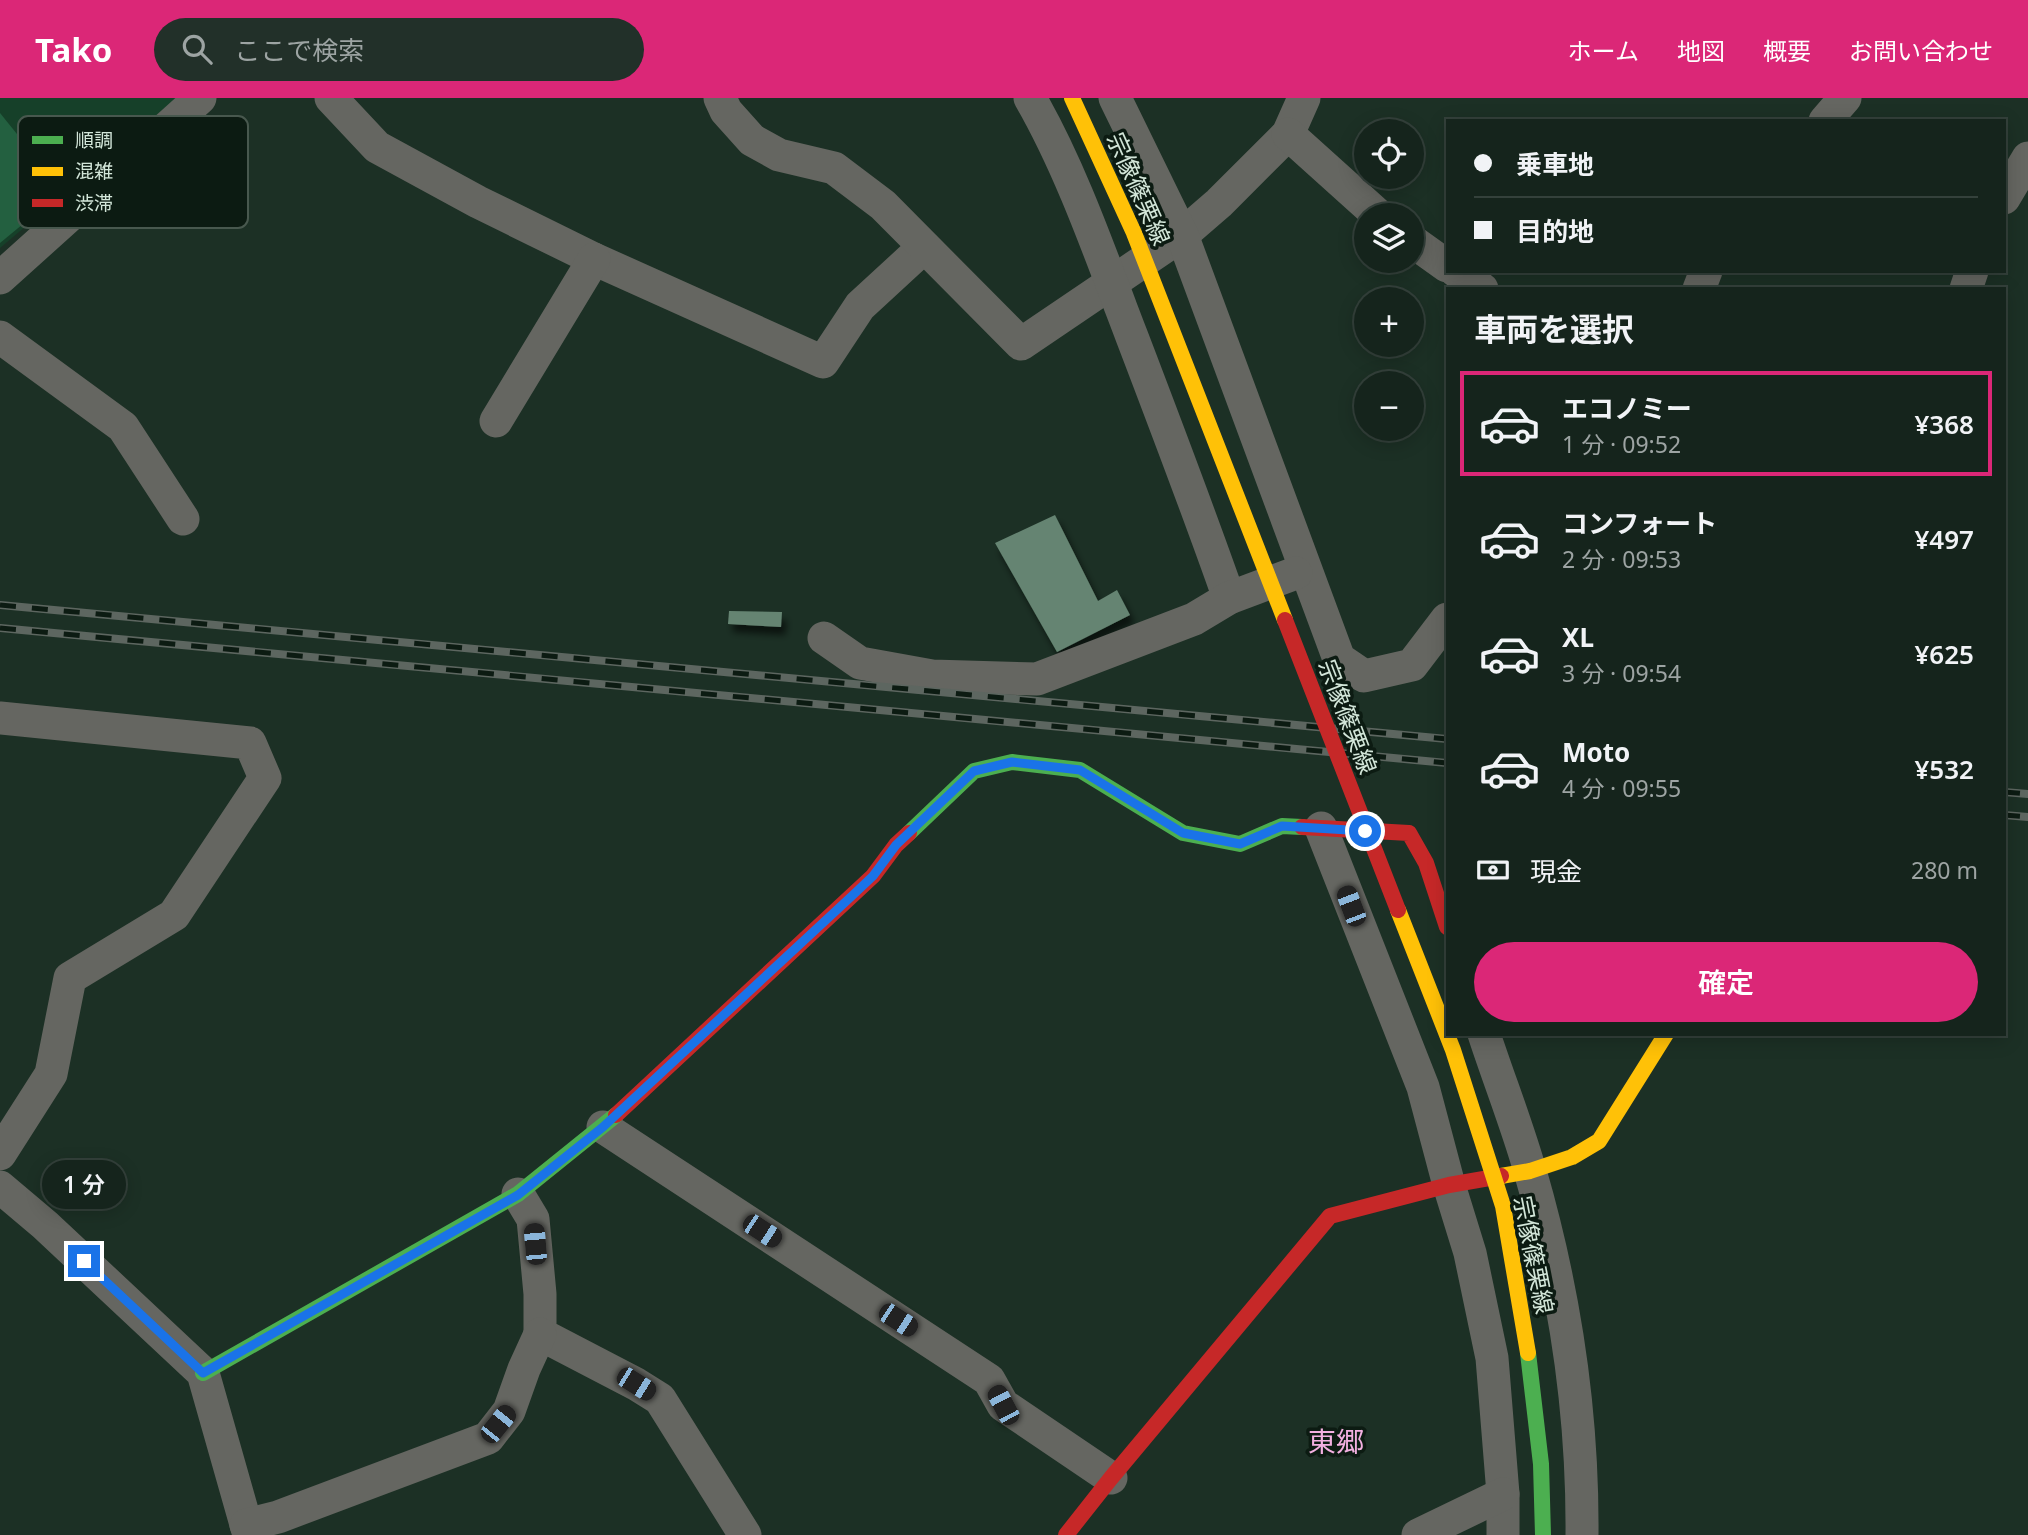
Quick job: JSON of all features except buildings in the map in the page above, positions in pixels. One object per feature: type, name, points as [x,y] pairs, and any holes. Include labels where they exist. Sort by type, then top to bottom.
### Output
[{"type":"street","points":[[180,116],[200,98]]},
{"type":"street","points":[[331,98],[377,147],[478,202],[594,259],[823,362],[860,306],[924,247]]},
{"type":"street","points":[[720,98],[726,111],[752,139],[779,155],[834,168],[883,205],[1021,344],[1182,235],[1219,203],[1288,134],[1304,98]]},
{"type":"street","points":[[1030,98],[1042,118],[1112,283],[1230,598]]},
{"type":"street","name":"宗像篠栗線","points":[[1072,98],[1134,233],[1446,1032]]},
{"type":"street","points":[[1115,98],[1182,235],[1339,659],[1364,676],[1412,665],[1446,621]]},
{"type":"street","points":[[1827,119],[1845,98]]},
{"type":"street","points":[[1288,134],[1365,203]]},
{"type":"street","points":[[2006,195],[2028,158]]},
{"type":"street","points":[[0,278],[56,228]]},
{"type":"street","points":[[1424,249],[1446,264]]},
{"type":"street","points":[[496,421],[594,259]]},
{"type":"street","points":[[1459,273],[1479,287]]},
{"type":"street","points":[[0,337],[122,427],[183,519]]},
{"type":"street","points":[[824,638],[860,663],[932,676],[1037,679],[1194,619],[1230,598],[1305,569]]},
{"type":"street","points":[[0,1154],[51,1074],[70,978],[174,915],[265,778],[250,743],[3,724]]},
{"type":"street","points":[[203,1373],[518,1195],[603,1127],[873,876],[896,845],[974,771],[1012,762],[1080,770],[1183,833],[1240,844],[1282,826],[1409,833],[1426,863],[1446,924]]},
{"type":"street","points":[[1321,828],[1423,1087],[1470,1252],[1492,1358],[1503,1494],[1503,1535]]},
{"type":"street","name":"宗像篠栗線","points":[[1448,1036],[1503,1206],[1528,1355],[1541,1464],[1543,1535]]},
{"type":"street","points":[[1485,1036],[1530,1171],[1563,1308],[1575,1397],[1582,1535]]},
{"type":"street","points":[[1066,1535],[1330,1216],[1449,1185],[1530,1171],[1572,1157],[1599,1141],[1665,1036]]},
{"type":"street","points":[[603,1127],[989,1380],[1003,1405],[1111,1478]]},
{"type":"street","points":[[0,1187],[55,1234],[203,1373],[248,1530],[488,1438],[509,1411],[540,1334],[540,1294],[533,1219],[518,1195]]},
{"type":"street","points":[[540,1334],[660,1399],[746,1535]]},
{"type":"street","points":[[1418,1535],[1503,1494]]},
{"type":"shaded area","points":[[0,98],[177,98],[156,116],[18,116],[18,228],[24,228],[0,248]]},
{"type":"shaded area","points":[[0,113],[18,135],[18,228],[0,243]]},
{"type":"railway","points":[[0,605],[1446,739]]},
{"type":"railway","points":[[0,628],[1446,763]]},
{"type":"railway","points":[[2006,792],[2028,794]]},
{"type":"railway","points":[[2006,815],[2028,817]]},
{"type":"traffic: fast","points":[[909,833],[974,771],[1012,762],[1080,770],[1183,833],[1240,844],[1282,826],[1302,827]]},
{"type":"traffic: fast","points":[[203,1373],[518,1194],[616,1115]]},
{"type":"traffic: fast","points":[[1528,1353],[1541,1464],[1543,1535]]},
{"type":"traffic: slow","points":[[1072,98],[1134,233],[1285,620]]},
{"type":"traffic: slow","points":[[1398,910],[1446,1032]]},
{"type":"traffic: slow","points":[[1448,1036],[1503,1206],[1528,1353]]},
{"type":"traffic: slow","points":[[1501,1176],[1530,1171],[1572,1157],[1599,1141],[1665,1036]]},
{"type":"traffic: jam","points":[[1285,620],[1398,910]]},
{"type":"traffic: jam","points":[[1302,827],[1409,833],[1426,863],[1446,924]]},
{"type":"traffic: jam","points":[[616,1115],[873,876],[896,845],[909,833]]},
{"type":"traffic: jam","points":[[1066,1535],[1330,1216],[1449,1185],[1501,1176]]},
{"type":"district","name":"東郷","points":[[1336,1442]]},
{"type":"route","points":[[84,1261],[203,1373],[518,1195],[603,1127],[854,894],[873,876],[896,845],[974,771],[1012,762],[1080,770],[1183,833],[1240,844],[1282,826],[1365,831]]}]
